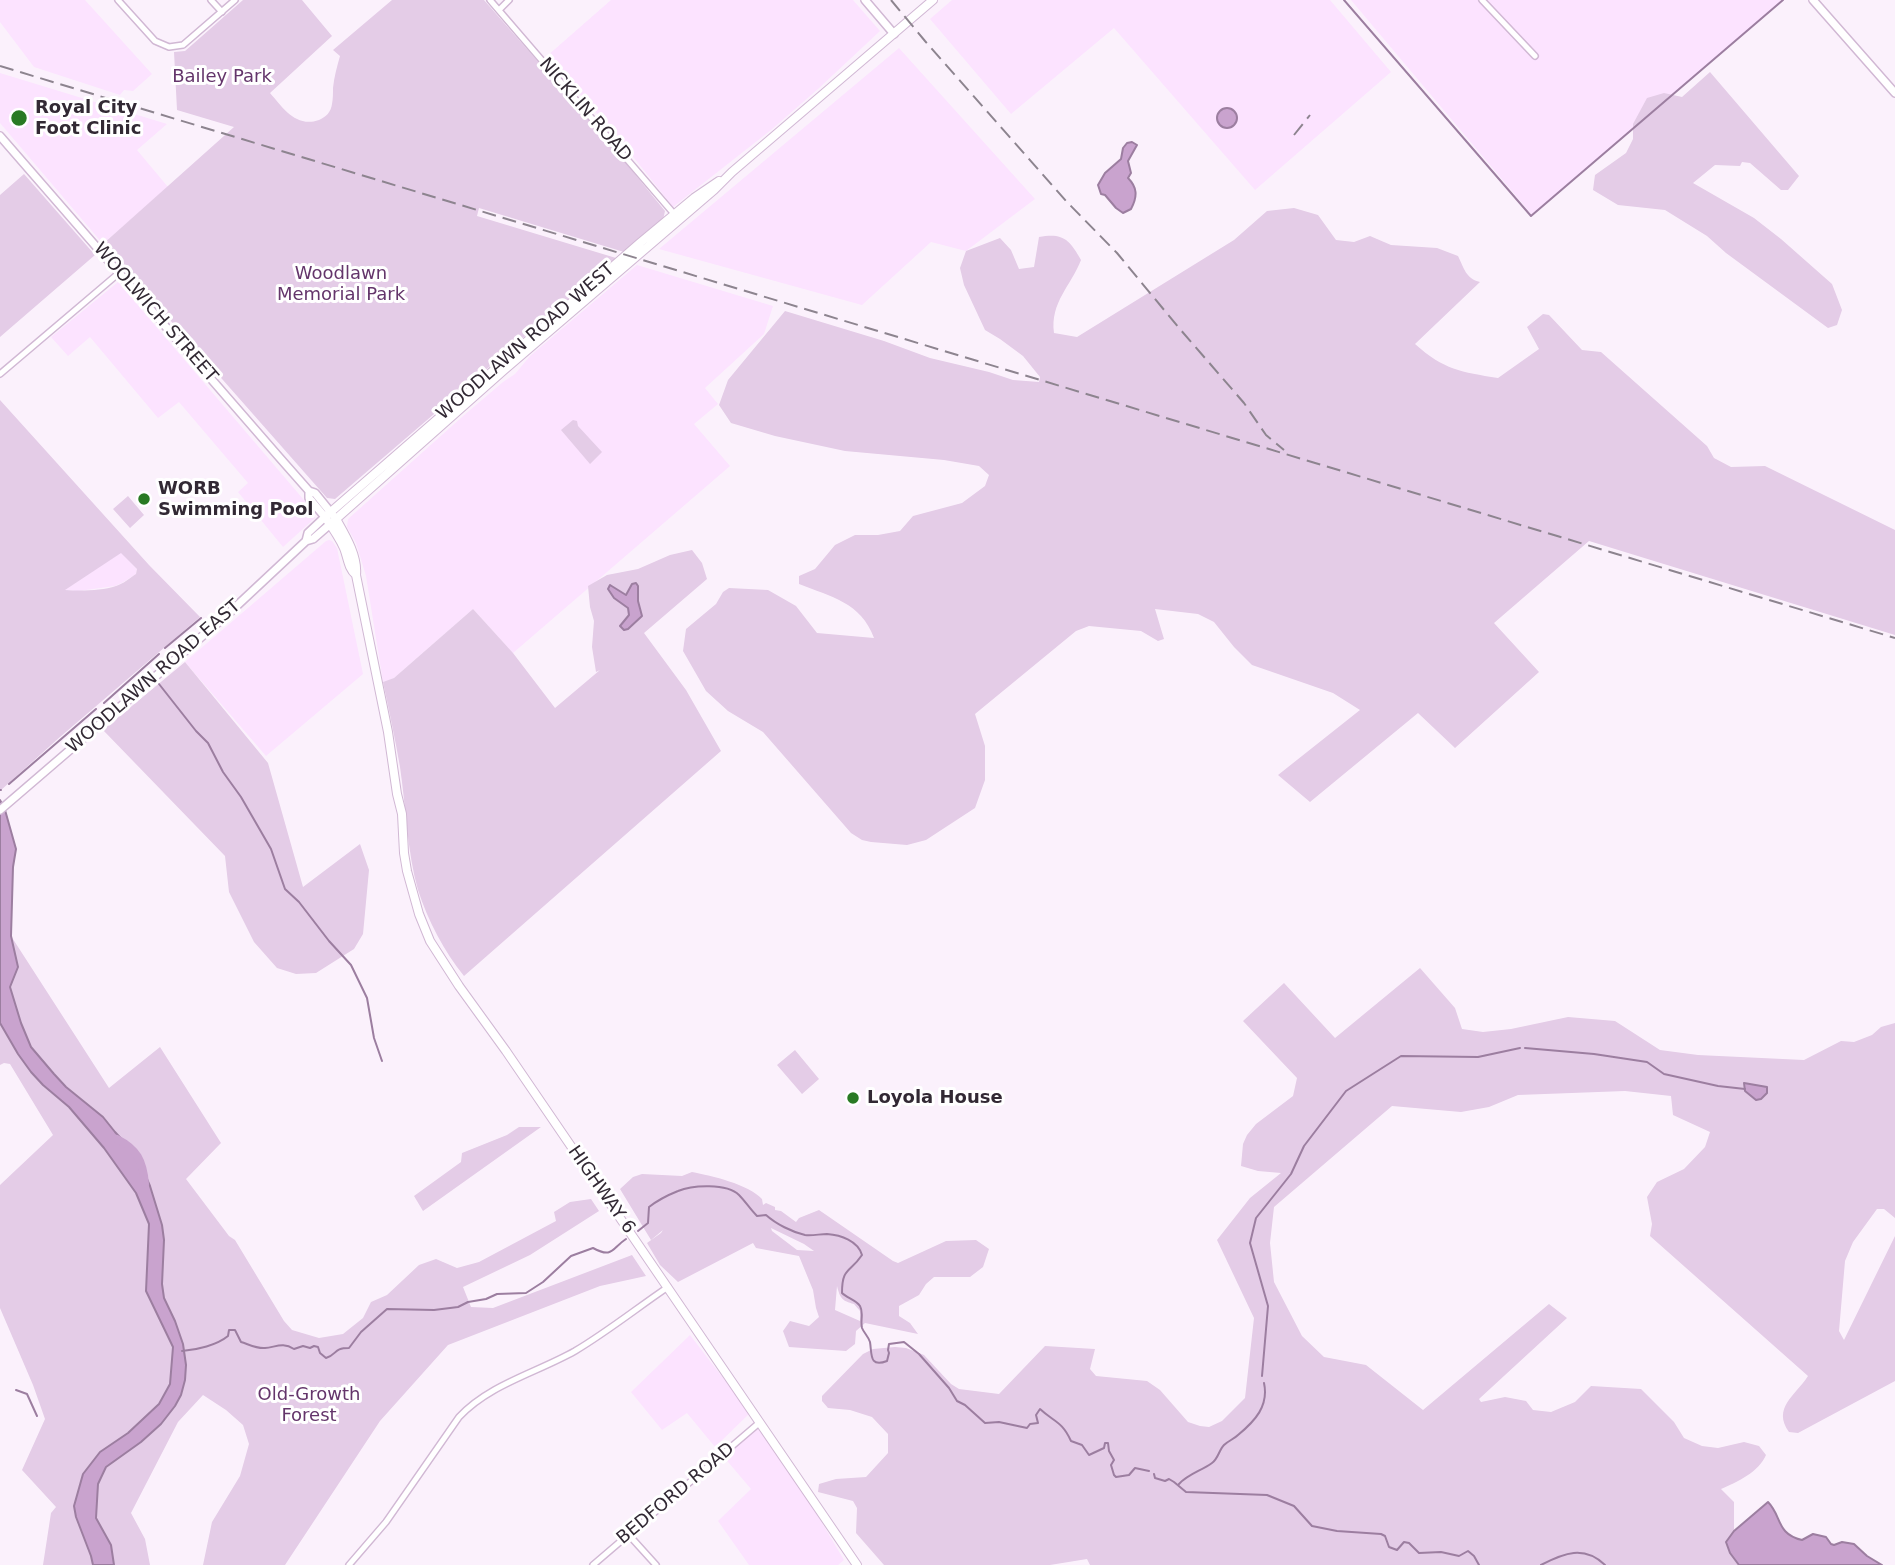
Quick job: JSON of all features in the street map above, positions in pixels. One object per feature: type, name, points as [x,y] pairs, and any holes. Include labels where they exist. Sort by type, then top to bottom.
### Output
[{"type":"main road","points":[[865,0],[894,34]]},
{"type":"main road","name":"WOODLAWN ROAD WEST","points":[[330,518],[933,0]]},
{"type":"main road","points":[[1813,0],[1895,93]]},
{"type":"main road","name":"WOOLWICH STREET","points":[[0,136],[309,491],[315,493],[351,547],[388,732],[397,794]]},
{"type":"main road","name":"WOODLAWN ROAD EAST","points":[[3,807],[228,614],[306,541],[313,539],[330,518]]},
{"type":"main road","name":"HIGHWAY 6","points":[[397,794],[402,814],[407,871],[430,941],[857,1565]]},
{"type":"street","points":[[118,0],[155,41],[169,47],[183,44],[235,0]]},
{"type":"street","points":[[211,0],[222,12]]},
{"type":"street","name":"NICKLIN ROAD","points":[[490,0],[677,218]]},
{"type":"street","points":[[499,10],[509,0]]},
{"type":"street","points":[[1482,0],[1535,56]]},
{"type":"street","points":[[0,374],[119,273]]},
{"type":"street","points":[[349,1565],[386,1521],[471,1404],[574,1351],[668,1287]]},
{"type":"street","name":"BEDFORD ROAD","points":[[593,1565],[759,1423]]},
{"type":"street","points":[[628,1534],[656,1565]]},
{"type":"shaded area","points":[[0,0],[85,0],[152,74],[133,91],[124,90],[120,95],[34,67],[0,22]]},
{"type":"shaded area","points":[[611,0],[853,0],[880,31],[771,130],[673,207],[619,139],[547,56]]},
{"type":"shaded area","points":[[952,0],[1330,0],[1391,72],[1255,190],[1114,28],[1011,114],[930,19]]},
{"type":"shaded area","points":[[1351,0],[1784,0],[1532,215]]},
{"type":"shaded area","points":[[899,48],[1035,199],[966,251],[931,242],[862,305],[659,249]]},
{"type":"shaded area","points":[[0,73],[167,124],[137,150],[168,187],[103,244],[0,123]]},
{"type":"shaded area","points":[[1227,108],[1234,111],[1237,118],[1234,125],[1227,128],[1220,125],[1217,118],[1220,111]]},
{"type":"shaded area","points":[[1132,142],[1137,145],[1128,161],[1131,173],[1128,178],[1135,188],[1136,196],[1131,209],[1123,213],[1101,194],[1098,185],[1105,173],[1121,159],[1123,148]]},
{"type":"shaded area","points":[[637,265],[773,306],[764,334],[705,388],[718,404],[694,424],[730,466],[513,653],[473,609],[394,678],[383,682],[366,576],[356,543],[347,527],[348,519],[462,417],[515,374],[530,356]]},
{"type":"shaded area","points":[[118,282],[315,513],[315,518],[283,547],[238,492],[248,483],[179,402],[158,418],[90,337],[68,356],[51,337]]},
{"type":"shaded area","points":[[329,540],[337,548],[363,674],[266,756],[185,662]]},
{"type":"shaded area","points":[[121,552],[137,569],[136,574],[115,586],[64,590]]},
{"type":"shaded area","points":[[636,583],[642,616],[624,630],[620,626],[629,615],[628,608],[614,598],[608,589],[610,585],[626,595],[632,584]]},
{"type":"shaded area","points":[[0,800],[16,849],[11,936],[18,967],[10,987],[21,1023],[31,1047],[54,1074],[103,1117],[137,1156],[162,1225],[164,1298],[183,1344],[185,1380],[175,1406],[161,1424],[141,1442],[106,1467],[98,1484],[96,1518],[111,1545],[114,1565],[93,1565],[74,1506],[83,1474],[100,1452],[128,1433],[159,1404],[170,1384],[173,1347],[146,1291],[149,1224],[136,1193],[104,1148],[69,1107],[31,1072],[0,1023]]},
{"type":"shaded area","points":[[1744,1083],[1767,1087],[1767,1093],[1756,1100],[1745,1091]]},
{"type":"shaded area","points":[[690,1335],[750,1413],[715,1447],[687,1413],[662,1430],[631,1392]]},
{"type":"shaded area","points":[[759,1427],[786,1462],[844,1560],[838,1565],[749,1565],[718,1521],[751,1489],[723,1456]]},
{"type":"shaded area","points":[[1768,1502],[1788,1534],[1802,1540],[1813,1534],[1826,1537],[1834,1545],[1842,1542],[1854,1544],[1882,1565],[1739,1565],[1726,1542],[1734,1531]]},
{"type":"green space","name":"Woodlawn Memorial Park","points":[[243,0],[302,0],[332,36],[270,93],[291,115],[311,122],[324,117],[331,107],[340,56],[333,50],[392,0],[484,0],[665,211],[663,220],[624,252],[479,208],[477,216],[616,258],[335,499],[327,498],[103,244],[234,127],[177,110],[174,52],[185,51]]},
{"type":"green space","points":[[1710,72],[1799,176],[1788,190],[1781,190],[1750,163],[1742,162],[1740,166],[1715,165],[1693,183],[1754,218],[1832,284],[1842,310],[1837,325],[1828,328],[1707,236],[1665,210],[1618,205],[1593,190],[1595,175],[1626,153],[1633,139],[1633,124],[1647,98],[1664,93],[1682,97]]},
{"type":"green space","points":[[24,174],[95,255],[0,337],[0,195]]},
{"type":"green space","points":[[1294,208],[1318,215],[1336,240],[1354,242],[1370,236],[1391,245],[1437,248],[1458,256],[1468,276],[1480,282],[1415,344],[1444,365],[1498,378],[1539,349],[1527,327],[1543,314],[1549,315],[1582,350],[1601,352],[1707,446],[1714,458],[1731,467],[1765,466],[1895,530],[1895,635],[1589,541],[1494,623],[1539,672],[1455,748],[1418,713],[1310,802],[1278,775],[1360,710],[1333,693],[1252,665],[1214,622],[1198,614],[1155,609],[1164,639],[1158,641],[1141,631],[1089,626],[1076,631],[975,714],[985,746],[985,780],[975,808],[926,840],[907,845],[871,842],[851,833],[763,732],[728,711],[706,691],[683,651],[686,629],[716,604],[723,592],[729,588],[768,590],[796,606],[817,633],[874,638],[861,616],[853,609],[844,602],[799,584],[799,576],[815,569],[835,545],[855,535],[900,531],[913,516],[962,503],[985,486],[989,475],[979,466],[845,451],[775,436],[731,423],[719,405],[728,380],[785,311],[930,358],[1013,380],[1039,382],[1040,377],[1023,356],[985,330],[964,285],[960,268],[966,251],[1000,238],[1011,250],[1019,269],[1034,267],[1039,237],[1060,237],[1069,242],[1081,260],[1058,303],[1054,333],[1077,337],[1234,240],[1267,211]]},
{"type":"green space","points":[[0,400],[149,565],[200,617],[0,791]],"holes":[[[121,553],[137,569],[136,574],[116,586],[97,590],[65,590]]]},
{"type":"green space","points":[[573,420],[577,421],[578,426],[602,452],[590,464],[561,430]]},
{"type":"green space","points":[[128,496],[144,515],[130,528],[113,509]]},
{"type":"green space","points":[[692,550],[702,563],[707,579],[644,633],[686,690],[721,751],[464,976],[437,935],[418,890],[409,844],[400,767],[383,682],[394,678],[473,609],[513,653],[555,708],[600,670],[596,672],[592,647],[594,621],[588,586],[607,575],[638,569],[670,555]],"holes":[[[609,586],[626,595],[638,586],[642,616],[629,615],[628,608],[614,597]]]},
{"type":"green space","points":[[185,662],[268,763],[303,887],[360,844],[369,870],[363,934],[354,949],[316,973],[296,974],[277,968],[254,942],[229,892],[225,856],[103,730]]},
{"type":"green space","name":"Old-Growth Forest","points":[[11,936],[109,1088],[160,1047],[221,1143],[186,1179],[229,1236],[235,1240],[292,1330],[319,1338],[343,1334],[363,1318],[371,1302],[387,1295],[419,1265],[436,1259],[457,1268],[479,1262],[556,1221],[554,1212],[570,1202],[591,1199],[599,1211],[530,1255],[463,1287],[471,1307],[493,1308],[632,1255],[646,1276],[600,1286],[448,1345],[380,1421],[285,1565],[203,1565],[212,1522],[240,1476],[249,1444],[243,1425],[203,1395],[178,1422],[131,1513],[145,1539],[150,1565],[114,1565],[111,1545],[96,1518],[98,1484],[106,1467],[141,1442],[170,1413],[175,1321],[164,1298],[162,1284],[162,1225],[137,1156],[103,1117],[66,1087],[31,1047],[10,987],[18,967]]},
{"type":"green space","points":[[1420,968],[1455,1008],[1462,1029],[1483,1032],[1568,1017],[1615,1021],[1660,1050],[1698,1055],[1804,1060],[1841,1041],[1854,1042],[1872,1035],[1881,1027],[1895,1023],[1895,1218],[1884,1209],[1877,1209],[1853,1242],[1845,1261],[1839,1331],[1844,1340],[1895,1236],[1895,1381],[1798,1433],[1789,1432],[1784,1424],[1784,1409],[1808,1376],[1650,1236],[1652,1224],[1647,1197],[1657,1182],[1684,1169],[1705,1147],[1710,1132],[1673,1115],[1671,1096],[1625,1091],[1518,1095],[1489,1107],[1461,1112],[1392,1106],[1274,1207],[1270,1243],[1274,1282],[1302,1336],[1324,1357],[1366,1365],[1423,1410],[1549,1304],[1567,1318],[1479,1399],[1481,1402],[1505,1397],[1526,1401],[1533,1410],[1551,1412],[1575,1402],[1591,1386],[1641,1389],[1674,1422],[1684,1438],[1702,1446],[1718,1448],[1744,1442],[1759,1446],[1766,1455],[1763,1461],[1740,1480],[1721,1489],[1734,1502],[1734,1531],[1726,1542],[1739,1565],[1090,1565],[1087,1559],[1050,1565],[884,1565],[856,1533],[857,1508],[853,1501],[818,1492],[819,1484],[836,1479],[866,1477],[888,1453],[888,1434],[872,1417],[850,1410],[828,1408],[822,1401],[822,1396],[863,1354],[873,1349],[906,1348],[924,1355],[959,1389],[999,1394],[1045,1346],[1095,1349],[1090,1369],[1096,1376],[1147,1381],[1160,1390],[1188,1422],[1209,1427],[1222,1421],[1245,1398],[1254,1318],[1217,1240],[1250,1198],[1281,1173],[1241,1166],[1243,1144],[1256,1124],[1293,1096],[1297,1078],[1243,1021],[1284,983],[1335,1038]]},
{"type":"green space","points":[[0,1023],[31,1072],[69,1107],[104,1148],[136,1193],[149,1224],[146,1291],[173,1347],[170,1384],[159,1404],[128,1433],[100,1452],[83,1474],[74,1506],[93,1565],[43,1565],[51,1513],[56,1507],[22,1470],[45,1419],[0,1308],[0,1185],[53,1135],[10,1064],[0,1065]]},
{"type":"green space","points":[[795,1050],[819,1079],[802,1094],[777,1065]]},
{"type":"green space","points":[[519,1127],[541,1127],[423,1211],[414,1196],[461,1162],[462,1153],[507,1135]]},
{"type":"green space","points":[[692,1172],[739,1185],[762,1199],[763,1205],[766,1203],[775,1207],[775,1210],[781,1211],[796,1222],[799,1218],[819,1210],[898,1263],[946,1241],[976,1240],[989,1249],[983,1267],[970,1277],[934,1277],[919,1295],[899,1306],[899,1316],[910,1323],[918,1334],[865,1323],[856,1331],[855,1344],[846,1351],[789,1347],[783,1331],[790,1321],[809,1326],[819,1317],[813,1290],[799,1256],[756,1248],[753,1243],[678,1282],[660,1265],[647,1243],[661,1233],[663,1230],[651,1240],[620,1189],[633,1177],[642,1174],[682,1176]],"holes":[[[771,1228],[804,1244],[814,1251],[797,1250]],[[837,1286],[842,1298],[854,1304],[860,1311],[860,1321],[835,1310]]]},
{"type":"waterway","points":[[1344,0],[1531,216],[1783,0]]},
{"type":"waterway","points":[[165,648],[201,618]]},
{"type":"waterway","points":[[104,703],[159,654]]},
{"type":"waterway","points":[[159,684],[208,743],[271,849],[285,889],[351,965],[367,998],[374,1038],[382,1061]]},
{"type":"waterway","points":[[9,784],[96,709]]},
{"type":"waterway","points":[[1262,1376],[1268,1306],[1250,1243],[1256,1218],[1291,1174],[1304,1146],[1346,1091],[1401,1056],[1478,1057],[1520,1048]]},
{"type":"waterway","points":[[1525,1048],[1647,1062],[1664,1074],[1745,1089]]},
{"type":"waterway","points":[[117,1139],[130,1147],[138,1157],[145,1184]]},
{"type":"waterway","points":[[638,1231],[648,1223],[649,1207],[656,1202],[684,1189],[709,1186],[734,1191],[757,1216],[766,1215],[795,1232],[843,1237],[857,1246],[862,1255],[845,1274],[842,1293],[860,1306],[862,1328],[870,1342],[874,1361],[887,1361],[889,1344],[904,1342],[919,1354],[957,1401],[985,1423],[999,1422],[1027,1428],[1030,1424],[1038,1423],[1036,1415],[1040,1409],[1061,1426],[1071,1441],[1082,1445],[1089,1455],[1108,1443],[1114,1460],[1111,1465],[1116,1477],[1129,1475],[1135,1468],[1149,1471]]},
{"type":"waterway","points":[[182,1351],[213,1344],[228,1336],[229,1330],[235,1330],[241,1342],[253,1346],[262,1348],[283,1345],[294,1349],[314,1346],[318,1347],[326,1358],[340,1349],[349,1348],[361,1332],[387,1309],[434,1310],[458,1307],[497,1294],[526,1293],[543,1282],[571,1256],[593,1248],[609,1252],[626,1239]]},
{"type":"waterway","points":[[1179,1484],[1214,1461],[1224,1445],[1250,1424],[1262,1406],[1264,1383]]},
{"type":"waterway","points":[[16,1390],[27,1394],[37,1416]]},
{"type":"waterway","points":[[1154,1474],[1155,1478],[1174,1482]]},
{"type":"waterway","points":[[1174,1482],[1186,1492],[1267,1495],[1294,1506],[1312,1526],[1381,1534],[1385,1536],[1389,1547],[1397,1550],[1404,1542],[1409,1543],[1419,1553],[1441,1552],[1459,1556],[1468,1551],[1479,1565]]},
{"type":"waterway","points":[[1541,1565],[1574,1553],[1589,1555],[1605,1565]]},
{"type":"railway","points":[[891,0],[1067,202],[1117,253],[1244,403],[1266,435],[1284,450]]},
{"type":"railway","points":[[0,66],[1895,638]]},
{"type":"railway","points":[[1294,135],[1310,115]]},
{"type":"place","name":"Royal City Foot Clinic","points":[[19,118]]},
{"type":"place","name":"WORB Swimming Pool","points":[[144,499]]},
{"type":"place","name":"Loyola House","points":[[853,1098]]},
{"type":"park label","name":"Bailey Park","points":[[222,77]]}]
